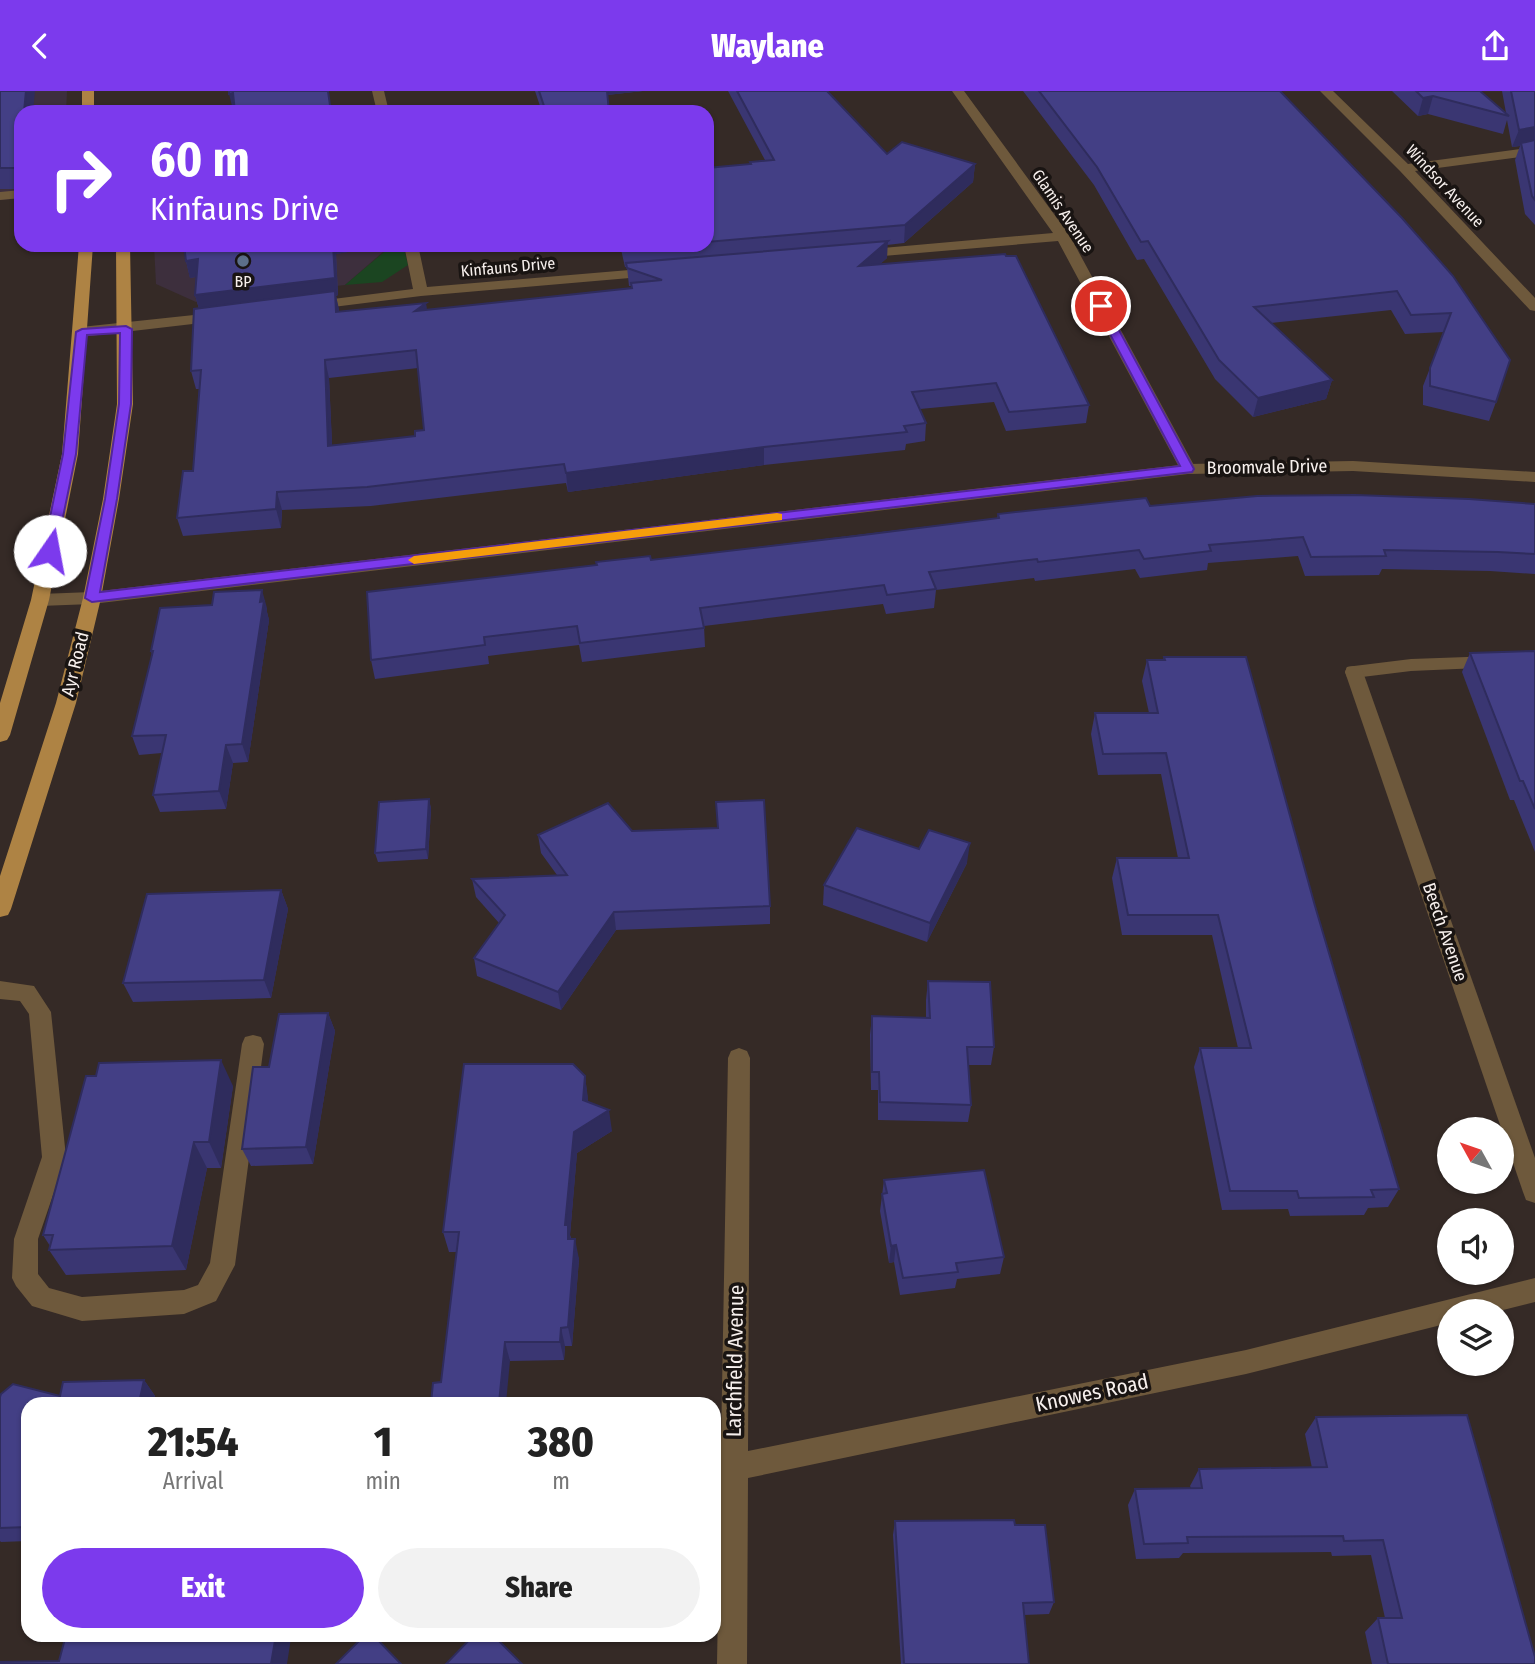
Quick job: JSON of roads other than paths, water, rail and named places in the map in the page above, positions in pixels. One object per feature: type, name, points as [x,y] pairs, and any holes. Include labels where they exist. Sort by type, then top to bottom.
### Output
[{"type":"main road","points":[[0,735],[40,600],[70,454],[82,332],[86,252]]},
{"type":"main road","name":"Ayr Road","points":[[0,909],[66,703],[92,598],[111,499],[125,404],[123,252]]},
{"type":"street","name":"Glamis Avenue","points":[[958,91],[1063,236],[1188,469]]},
{"type":"street","name":"Windsor Avenue","points":[[1326,91],[1405,168],[1535,307]]},
{"type":"street","points":[[1405,168],[1535,151]]},
{"type":"street","points":[[845,255],[1063,236]]},
{"type":"street","points":[[412,252],[421,292]]},
{"type":"street","name":"Kinfauns Drive","points":[[287,309],[421,292],[667,271]]},
{"type":"street","points":[[82,332],[233,316]]},
{"type":"street","name":"Broomvale Drive","points":[[40,600],[92,598],[1188,469],[1353,466],[1535,477]]},
{"type":"street","name":"Beech Avenue","points":[[1509,661],[1411,665],[1354,672],[1535,1192]]},
{"type":"street","points":[[0,990],[26,992],[40,1012],[54,1157],[26,1239],[24,1278],[41,1298],[82,1309],[184,1302],[207,1293],[222,1265],[253,1044]]},
{"type":"street","name":"Larchfield Avenue","points":[[732,1664],[739,1058]]},
{"type":"street","name":"Knowes Road","points":[[1499,1299],[1535,1290]]},
{"type":"street","name":"Knowes Road","points":[[734,1467],[1246,1362],[1437,1314]]},
{"type":"place","name":"BP","points":[[243,261]]}]
